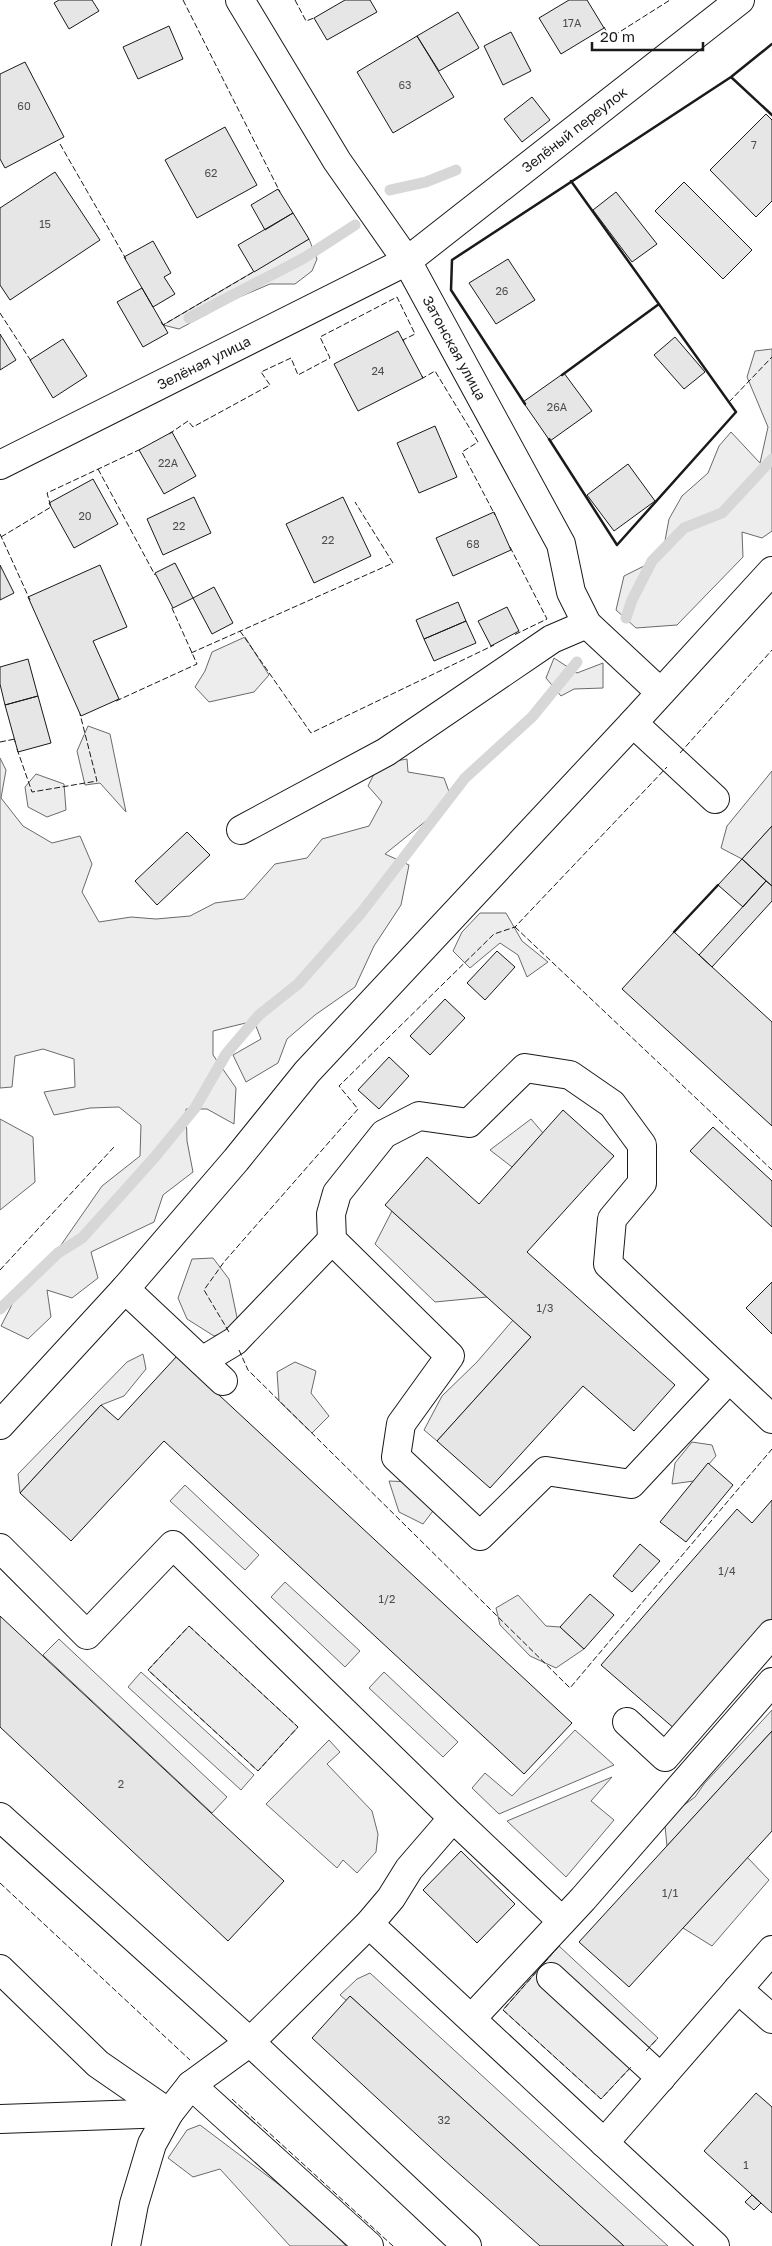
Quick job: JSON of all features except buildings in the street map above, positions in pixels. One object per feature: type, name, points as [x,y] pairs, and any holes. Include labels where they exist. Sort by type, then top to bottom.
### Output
[{"type":"street","name":"Затонская улица","points":[[240,0],[337,161],[407,261],[561,544],[571,592],[587,624],[660,692]]},
{"type":"street","name":"Зелёный переулок","points":[[407,261],[740,0]]},
{"type":"street","name":"Зелёная улица","points":[[0,465],[407,261]]},
{"type":"street","points":[[0,1426],[125,1289],[236,1160],[307,1072],[633,723],[772,571]]},
{"type":"street","points":[[241,830],[386,752],[552,639],[587,624]]},
{"type":"street","points":[[633,723],[715,799]]},
{"type":"street","points":[[729,1379],[631,1484],[546,1471],[480,1536],[396,1457],[401,1424],[450,1356],[332,1240],[331,1214],[337,1193],[384,1134],[419,1116],[469,1123],[525,1068],[570,1075],[612,1104],[642,1145],[642,1183],[612,1219],[608,1264],[772,1419]]},
{"type":"street","points":[[202,1361],[234,1341],[332,1240]]},
{"type":"street","points":[[125,1289],[223,1380]]},
{"type":"street","points":[[0,1548],[87,1635],[173,1545],[453,1818],[562,1921]]},
{"type":"street","points":[[626,1722],[665,1757],[772,1634]]},
{"type":"street","points":[[472,2018],[562,1921],[772,1682]]},
{"type":"street","points":[[0,1817],[250,2042],[467,2246]]},
{"type":"street","points":[[126,2246],[134,2204],[152,2144],[169,2113],[191,2086],[250,2042],[369,1924],[391,1898],[409,1869],[453,1818]]},
{"type":"street","points":[[369,1924],[715,2246]]},
{"type":"street","points":[[604,2143],[772,1950]]},
{"type":"street","points":[[0,1969],[98,2064],[169,2113]]},
{"type":"street","points":[[551,1977],[660,2078]]},
{"type":"street","points":[[738,1989],[772,2019]]},
{"type":"street","points":[[191,2086],[369,2246]]},
{"type":"street","points":[[0,2120],[169,2113]]},
{"type":"shaded area","points":[[309,239],[317,259],[312,271],[295,284],[270,284],[237,298],[179,329],[163,325]]},
{"type":"shaded area","points":[[772,349],[772,531],[762,538],[742,532],[743,557],[677,625],[636,628],[616,610],[624,576],[662,557],[669,519],[682,496],[708,473],[719,446],[731,432],[760,463],[768,427],[747,377],[755,351]]},
{"type":"shaded area","points":[[245,637],[269,675],[254,692],[209,702],[195,687],[205,671],[212,652]]},
{"type":"shaded area","points":[[554,658],[577,673],[603,663],[603,688],[574,689],[561,696],[546,678]]},
{"type":"shaded area","points":[[88,726],[110,734],[126,812],[100,783],[85,785],[77,751]]},
{"type":"shaded area","points":[[0,758],[6,770],[1,798],[23,826],[52,843],[80,836],[92,864],[82,892],[99,922],[131,917],[156,919],[190,916],[215,903],[244,899],[275,864],[307,858],[322,839],[369,826],[382,802],[368,786],[379,764],[407,759],[408,772],[444,778],[452,800],[385,854],[409,865],[401,905],[374,946],[355,987],[315,1015],[287,1039],[278,1063],[246,1082],[233,1055],[261,1039],[254,1021],[213,1031],[213,1055],[236,1088],[234,1124],[207,1109],[186,1109],[187,1141],[193,1172],[163,1195],[154,1222],[91,1252],[98,1278],[72,1298],[47,1290],[51,1317],[28,1339],[1,1326],[19,1291],[61,1245],[102,1186],[140,1156],[141,1125],[119,1107],[90,1108],[54,1115],[44,1092],[75,1087],[74,1059],[43,1049],[15,1056],[12,1087],[0,1088]]},
{"type":"shaded area","points":[[772,771],[772,826],[742,859],[721,848],[727,826]]},
{"type":"shaded area","points":[[36,774],[64,784],[66,810],[47,817],[28,807],[25,787]]},
{"type":"shaded area","points":[[480,913],[506,913],[522,941],[548,962],[527,977],[518,955],[500,943],[470,968],[453,951],[462,932]]},
{"type":"shaded area","points":[[0,1119],[33,1137],[35,1182],[0,1210]]},
{"type":"shaded area","points":[[531,1119],[543,1133],[512,1167],[490,1150]]},
{"type":"shaded area","points":[[392,1211],[487,1297],[435,1302],[375,1244]]},
{"type":"shaded area","points":[[213,1258],[229,1279],[239,1327],[214,1336],[187,1319],[178,1298],[192,1259]]},
{"type":"shaded area","points":[[513,1320],[531,1337],[437,1441],[424,1430],[442,1396],[477,1362]]},
{"type":"shaded area","points":[[143,1354],[146,1369],[124,1396],[101,1405],[20,1493],[18,1474],[127,1362]]},
{"type":"shaded area","points":[[295,1362],[316,1371],[311,1393],[329,1416],[312,1433],[279,1401],[277,1372]]},
{"type":"shaded area","points":[[692,1442],[712,1445],[716,1456],[694,1481],[672,1484],[675,1463]]},
{"type":"shaded area","points":[[389,1481],[412,1482],[436,1507],[423,1524],[399,1512]]},
{"type":"shaded area","points":[[185,1485],[259,1555],[245,1570],[170,1501]]},
{"type":"shaded area","points":[[285,1582],[360,1651],[345,1667],[271,1597]]},
{"type":"shaded area","points":[[518,1595],[546,1626],[560,1627],[584,1649],[556,1668],[530,1656],[500,1625],[496,1608]]},
{"type":"shaded area","points":[[189,1626],[298,1727],[258,1771],[148,1670]]},
{"type":"shaded area","points":[[59,1639],[227,1797],[212,1813],[43,1655]]},
{"type":"shaded area","points":[[141,1672],[254,1775],[241,1790],[128,1687]]},
{"type":"shaded area","points":[[384,1672],[458,1742],[443,1757],[369,1688]]},
{"type":"shaded area","points":[[772,1710],[772,1731],[667,1846],[665,1826],[680,1808],[695,1797],[704,1784]]},
{"type":"shaded area","points":[[575,1730],[614,1765],[499,1814],[472,1788],[485,1773],[512,1796]]},
{"type":"shaded area","points":[[329,1740],[340,1752],[327,1764],[372,1811],[378,1834],[376,1852],[357,1873],[343,1860],[337,1868],[266,1804]]},
{"type":"shaded area","points":[[612,1777],[591,1801],[614,1820],[566,1877],[507,1821]]},
{"type":"shaded area","points":[[747,1857],[769,1880],[712,1946],[683,1928]]},
{"type":"shaded area","points":[[559,1946],[658,2038],[601,2099],[503,2010]]},
{"type":"shaded area","points":[[370,1973],[668,2246],[624,2246],[351,1997],[347,2001],[340,1995],[357,1979]]},
{"type":"shaded area","points":[[200,2125],[314,2211],[346,2246],[290,2246],[220,2169],[193,2177],[168,2158],[187,2130]]},
{"type":"waterway","points":[[390,190],[426,182],[456,170]]},
{"type":"waterway","points":[[189,318],[304,258],[355,225]]},
{"type":"waterway","points":[[626,618],[632,600],[652,561],[684,528],[722,513],[772,459]]},
{"type":"waterway","points":[[0,1309],[58,1253],[82,1238],[154,1158],[195,1108],[226,1054],[259,1015],[298,984],[361,913],[465,778],[532,717],[577,662]]},
{"type":"fence","points":[[183,0],[280,192]]},
{"type":"fence","points":[[295,0],[306,21],[314,18]]},
{"type":"fence","points":[[604,27],[610,38],[670,0]]},
{"type":"fence","points":[[60,144],[126,259]]},
{"type":"fence","points":[[161,322],[163,325],[255,271]]},
{"type":"fence","points":[[169,434],[188,421],[193,427],[270,385],[261,372],[291,358],[298,375],[330,358],[320,337],[397,297],[415,334],[403,340],[405,343]]},
{"type":"fence","points":[[0,313],[31,361]]},
{"type":"fence","points":[[729,402],[772,357]]},
{"type":"fence","points":[[422,376],[423,378],[435,371],[478,442],[462,452],[495,515]]},
{"type":"fence","points":[[1,537],[51,507],[47,493],[141,449]]},
{"type":"fence","points":[[98,469],[155,575]]},
{"type":"fence","points":[[191,653],[393,563],[355,502]]},
{"type":"fence","points":[[0,534],[30,600]]},
{"type":"fence","points":[[510,547],[547,619],[514,635]]},
{"type":"fence","points":[[116,701],[197,664],[171,606]]},
{"type":"fence","points":[[240,631],[311,733],[494,645]]},
{"type":"fence","points":[[680,753],[772,650]]},
{"type":"fence","points":[[17,749],[32,792],[97,781],[80,714]]},
{"type":"fence","points":[[0,742],[15,739],[15,742]]},
{"type":"fence","points":[[229,1332],[204,1290],[224,1262],[358,1109],[339,1086],[494,934],[515,927],[667,767]]},
{"type":"fence","points":[[515,927],[772,1170]]},
{"type":"fence","points":[[0,1270],[114,1147]]},
{"type":"fence","points":[[239,1350],[248,1370],[570,1688],[772,1449]]},
{"type":"fence","points":[[189,1626],[298,1727],[258,1771],[148,1670],[189,1626]]},
{"type":"fence","points":[[0,1883],[190,2060]]},
{"type":"fence","points":[[559,1946],[503,2010],[601,2099],[632,2066]]},
{"type":"fence","points":[[646,2051],[658,2038]]},
{"type":"fence","points":[[232,2099],[393,2246]]},
{"type":"wall","points":[[525,404],[451,290],[452,260],[731,77],[772,44]]},
{"type":"wall","points":[[731,77],[772,115]]},
{"type":"wall","points":[[549,439],[617,545],[736,412],[571,181]]},
{"type":"wall","points":[[562,375],[659,304]]},
{"type":"wall","points":[[674,932],[718,885]]}]
